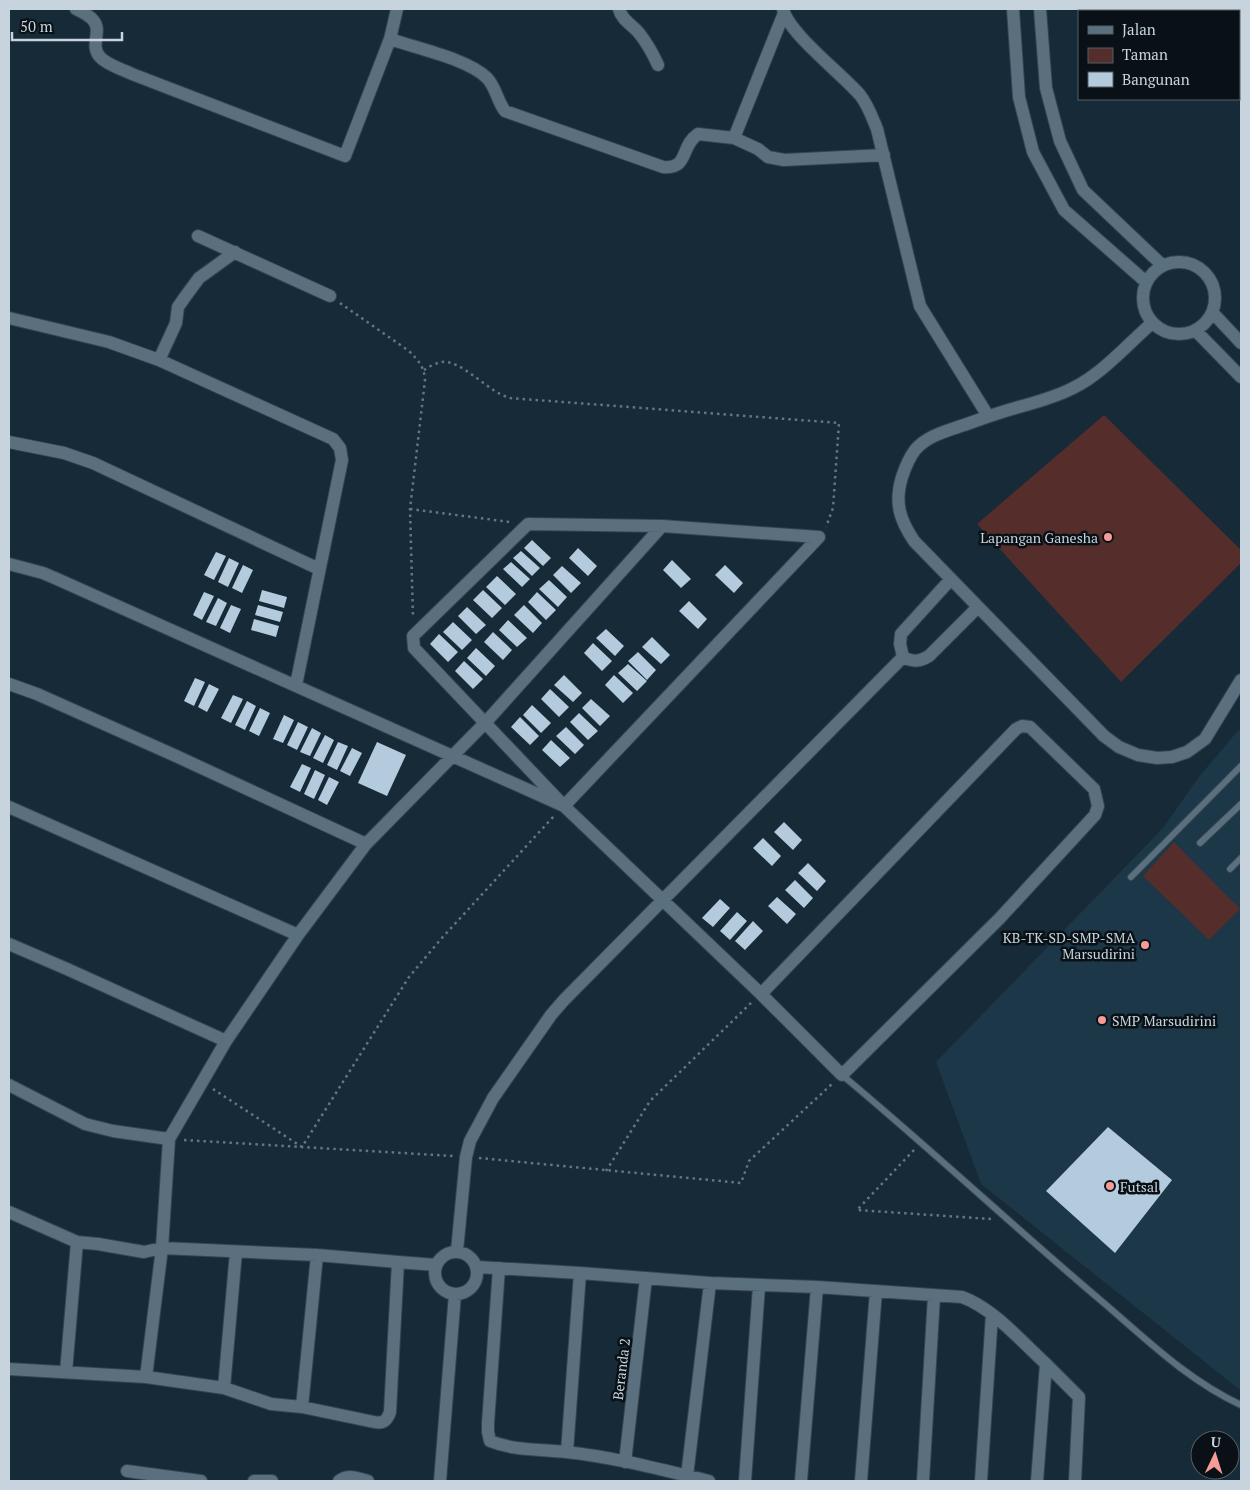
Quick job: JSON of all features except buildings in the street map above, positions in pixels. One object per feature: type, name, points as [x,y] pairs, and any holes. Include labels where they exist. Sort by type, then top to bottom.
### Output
[{"type":"street","points":[[76,9],[92,18],[96,23],[97,32],[94,42],[100,58],[132,74],[345,156],[390,39],[397,9]]},
{"type":"street","points":[[619,9],[620,15],[639,32],[658,64]]},
{"type":"street","points":[[1013,9],[1019,96],[1033,152],[1064,210],[1146,282]]},
{"type":"street","points":[[1040,9],[1046,88],[1060,140],[1083,190],[1162,265]]},
{"type":"street","points":[[734,138],[783,11]]},
{"type":"street","points":[[783,11],[794,30],[860,96],[870,110],[884,155],[920,306],[988,416]]},
{"type":"street","points":[[390,39],[475,68],[488,79],[495,90],[499,104],[505,112],[663,168],[675,167],[679,164],[689,142],[698,134],[734,138],[758,149],[768,157],[784,160],[884,155]]},
{"type":"street","points":[[198,236],[330,296]]},
{"type":"street","points":[[158,360],[176,323],[178,307],[185,297],[199,278],[234,252]]},
{"type":"street","points":[[1176,261],[1192,263],[1204,271],[1213,284],[1216,298],[1213,313],[1196,331],[1181,334],[1165,332],[1152,323],[1144,311],[1142,296],[1146,282],[1162,265],[1176,261]]},
{"type":"street","points":[[1213,313],[1241,343]]},
{"type":"street","points":[[9,318],[109,342],[158,360],[333,440],[340,448],[342,460],[296,685]]},
{"type":"street","points":[[1152,323],[1090,378],[1074,388],[1056,396],[939,433],[925,441],[915,450],[906,466],[899,486],[899,509],[904,526],[914,541],[1104,736],[1119,747],[1138,756],[1157,758],[1172,757],[1188,752],[1205,739],[1241,680]]},
{"type":"street","points":[[1196,331],[1241,377]]},
{"type":"street","points":[[9,442],[64,454],[94,463],[319,569]]},
{"type":"street","points":[[761,994],[1016,729],[1022,726],[1030,727],[1094,789],[1098,799],[1095,815],[1000,918],[842,1075],[761,994],[564,806],[414,648],[413,636],[528,524],[662,526],[819,537]]},
{"type":"street","points":[[146,1377],[162,1248],[169,1139],[226,1041],[298,935],[366,844],[451,756],[485,724],[662,526]]},
{"type":"street","points":[[564,806],[819,537]]},
{"type":"street","points":[[9,564],[43,573],[564,806]]},
{"type":"street","points":[[903,657],[900,644],[901,634],[951,580]]},
{"type":"street","points":[[903,657],[912,661],[921,661],[929,656],[978,607]]},
{"type":"street","points":[[457,1252],[466,1157],[470,1141],[493,1098],[551,1015],[903,657]]},
{"type":"street","points":[[9,684],[37,694],[366,844]]},
{"type":"street","points":[[9,807],[298,935]]},
{"type":"street","points":[[9,944],[226,1041]]},
{"type":"street","points":[[9,1085],[85,1124],[98,1128],[169,1139]]},
{"type":"street","points":[[9,1212],[77,1242],[144,1252],[162,1248],[317,1255],[436,1265]]},
{"type":"street","points":[[66,1372],[77,1242]]},
{"type":"street","points":[[224,1388],[236,1252]]},
{"type":"street","points":[[457,1252],[470,1256],[477,1268],[473,1286],[468,1291],[455,1294],[442,1289],[434,1272],[436,1265],[444,1255],[457,1252]]},
{"type":"street","points":[[302,1407],[317,1255]]},
{"type":"street","points":[[9,1369],[146,1377],[224,1388],[271,1404],[302,1407],[374,1422],[384,1422],[387,1420],[390,1412],[398,1262]]},
{"type":"street","points":[[477,1268],[580,1272],[710,1283],[817,1287],[962,1297],[975,1302],[992,1314],[1079,1397],[1075,1481]]},
{"type":"street","points":[[499,1268],[488,1423],[490,1441],[519,1449],[566,1452],[625,1462],[709,1481]]},
{"type":"street","points":[[566,1452],[580,1272]]},
{"type":"street","name":"Beranda 2","points":[[625,1462],[646,1278]]},
{"type":"street","points":[[687,1476],[710,1283]]},
{"type":"street","points":[[745,1481],[759,1286]]},
{"type":"street","points":[[801,1481],[817,1287]]},
{"type":"street","points":[[861,1481],[876,1291]]},
{"type":"street","points":[[440,1481],[455,1294]]},
{"type":"street","points":[[923,1481],[934,1296]]},
{"type":"street","points":[[981,1481],[992,1314]]},
{"type":"street","points":[[1038,1481],[1046,1364]]},
{"type":"street","points":[[127,1471],[201,1481]]},
{"type":"street","points":[[339,1481],[349,1477],[368,1481]]},
{"type":"street","points":[[254,1481],[272,1481]]},
{"type":"lane","points":[[1130,877],[1241,766]]},
{"type":"lane","points":[[1200,844],[1241,804]]},
{"type":"lane","points":[[1230,869],[1241,858]]},
{"type":"lane","points":[[842,1075],[1007,1220],[1190,1376],[1241,1405]]},
{"type":"path","points":[[330,296],[409,351],[419,361],[424,370],[425,380],[410,509],[413,636]]},
{"type":"path","points":[[424,370],[435,364],[449,362],[500,394],[510,398],[839,422],[832,508],[828,524],[819,537]]},
{"type":"path","points":[[410,509],[528,524]]},
{"type":"path","points":[[302,1147],[409,977],[441,939],[564,806]]},
{"type":"path","points":[[606,1171],[650,1100],[761,994]]},
{"type":"path","points":[[169,1139],[466,1157],[740,1184],[749,1161],[842,1075]]},
{"type":"path","points":[[202,1081],[302,1147]]},
{"type":"path","points":[[920,1144],[857,1210],[1007,1220]]},
{"type":"shaded area","name":"KB-TK-SD-SMP-SMA Marsudirini","points":[[1241,727],[1240,1390],[981,1184],[936,1062],[1163,828],[1198,778]]},
{"type":"green space","name":"Lapangan Ganesha","points":[[1104,415],[1241,550],[1241,563],[1121,682],[977,524]]},
{"type":"green space","points":[[1174,842],[1240,909],[1209,940],[1143,876]]},
{"type":"place","name":"Lapangan Ganesha","points":[[1108,537]]},
{"type":"place","name":"KB-TK-SD-SMP-SMA Marsudirini","points":[[1145,945]]},
{"type":"place","name":"SMP Marsudirini","points":[[1102,1020]]},
{"type":"place","name":"Futsal","points":[[1110,1186]]}]
